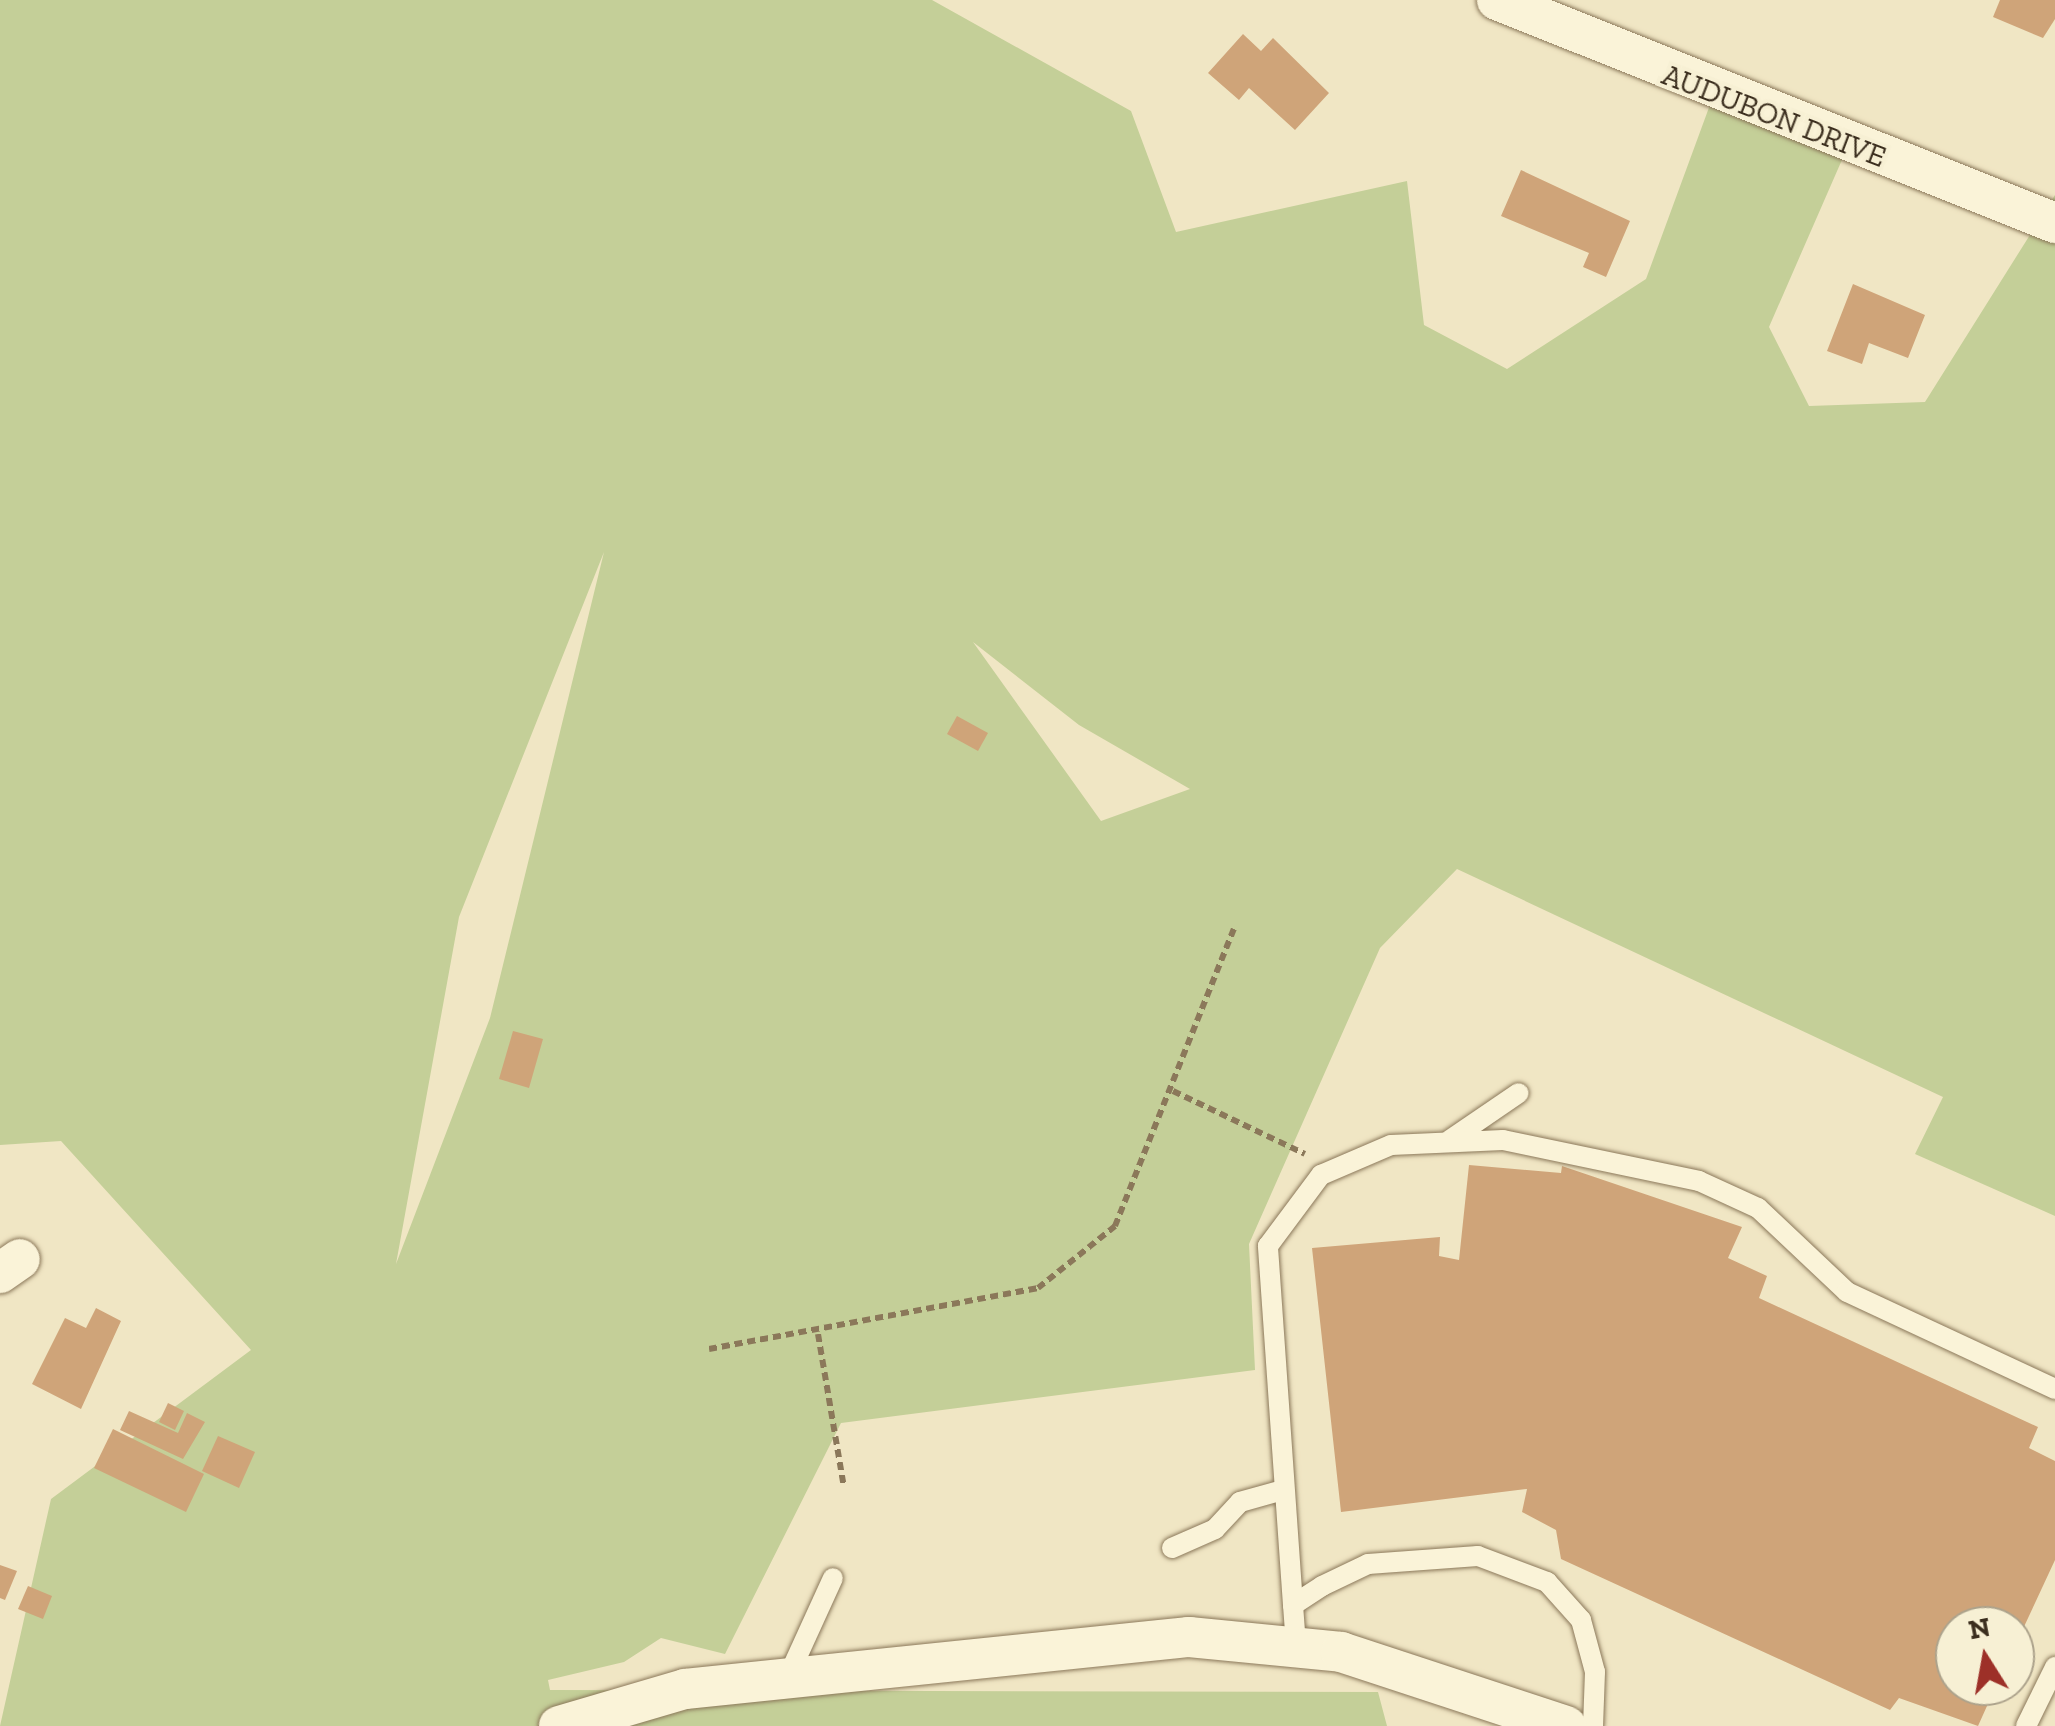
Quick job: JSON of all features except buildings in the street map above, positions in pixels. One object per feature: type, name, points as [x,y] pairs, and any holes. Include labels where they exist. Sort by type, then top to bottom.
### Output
[{"type":"street","name":"AUDUBON DRIVE","points":[[1497,0],[2055,223]]},
{"type":"street","points":[[559,1726],[684,1690],[785,1682],[1104,1641],[1296,1645],[1424,1672],[1566,1726]]},
{"type":"lane","points":[[1450,1140],[1519,1094]]},
{"type":"lane","points":[[1296,1645],[1268,1246],[1321,1175],[1390,1145],[1503,1140],[1699,1180],[1758,1208],[1847,1292],[2055,1389]]},
{"type":"lane","points":[[1172,1548],[1215,1529],[1240,1502],[1283,1490]]},
{"type":"lane","points":[[1293,1604],[1368,1564],[1426,1557],[1478,1556],[1547,1582],[1581,1620],[1596,1672],[1594,1726]]},
{"type":"lane","points":[[785,1682],[832,1578]]},
{"type":"lane","points":[[2026,1726],[2055,1667]]},
{"type":"path","points":[[709,1350],[818,1334],[1038,1288],[1115,1226],[1173,1091],[1234,929]]},
{"type":"path","points":[[1173,1091],[1299,1145]]},
{"type":"path","points":[[818,1334],[844,1487]]},
{"type":"green space","points":[[0,0],[932,0],[1131,111],[1176,232],[1407,181],[1424,325],[1507,369],[1646,279],[1718,83],[1855,130],[1769,327],[1809,406],[1925,402],[2055,195],[2055,1216],[1915,1154],[1943,1097],[1457,869],[1380,948],[1249,1244],[1255,1370],[841,1423],[725,1654],[661,1638],[624,1662],[548,1680],[550,1690],[1378,1692],[1387,1726],[0,1726],[51,1499],[251,1350],[61,1141],[0,1145]],"holes":[[[604,552],[490,1018],[396,1264],[459,917]],[[973,642],[1079,725],[1190,789],[1101,821]]]}]
